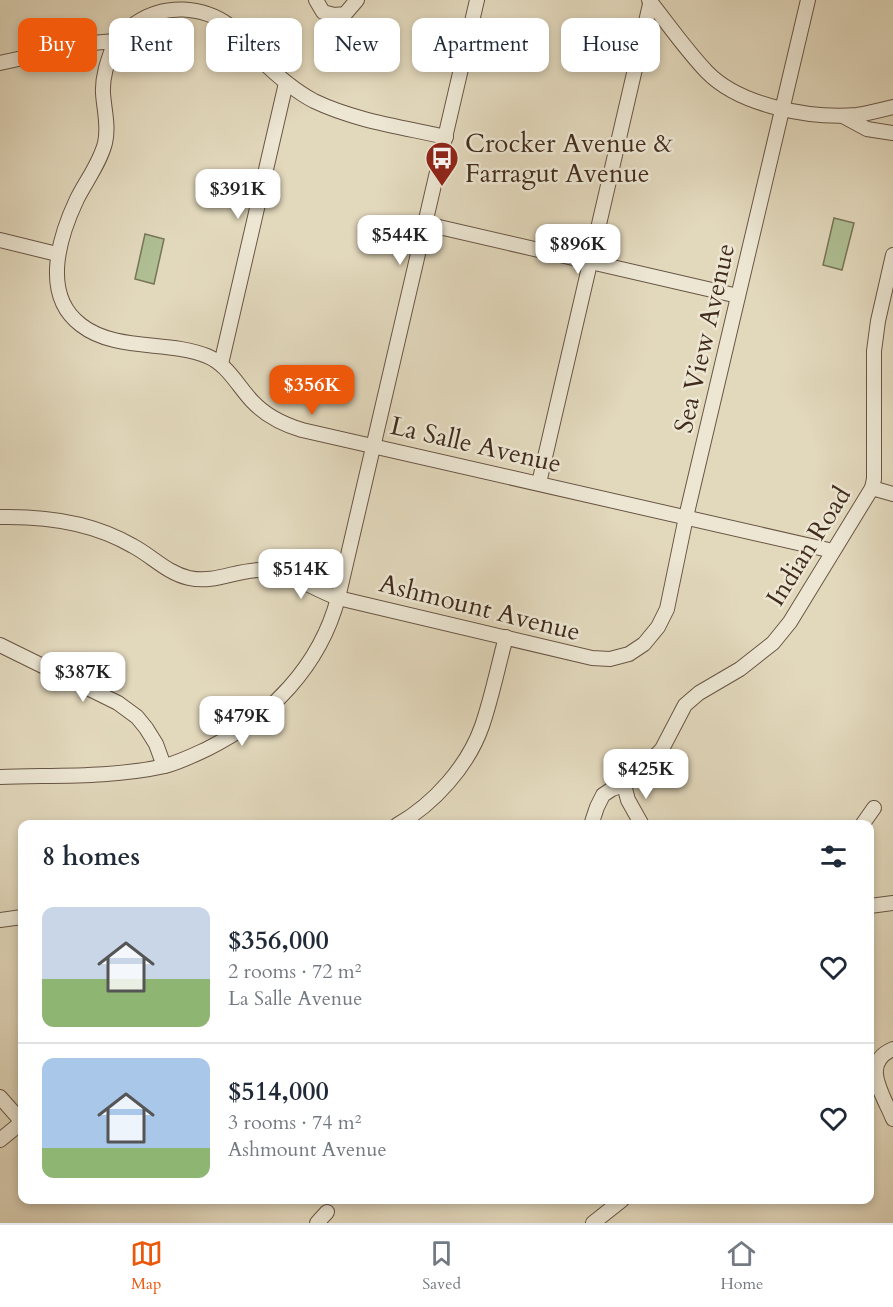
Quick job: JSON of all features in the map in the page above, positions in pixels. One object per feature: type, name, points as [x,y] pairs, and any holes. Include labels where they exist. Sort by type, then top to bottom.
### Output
[{"type":"street","points":[[316,0],[323,12],[334,15],[345,14],[357,0]]},
{"type":"street","points":[[0,777],[118,773],[164,766],[221,742],[256,721],[278,701],[304,670],[317,650],[338,598],[477,0]]},
{"type":"street","name":"Sea View Avenue","points":[[610,659],[629,654],[644,645],[658,627],[667,609],[686,517],[808,0]]},
{"type":"street","points":[[650,1],[708,73],[737,93],[754,100],[811,113],[842,115],[871,113],[893,107]]},
{"type":"street","points":[[539,483],[650,1]]},
{"type":"street","points":[[146,18],[162,11],[183,8],[206,13],[231,26],[286,83],[313,100],[362,118],[446,137]]},
{"type":"street","points":[[0,63],[92,43],[109,42]]},
{"type":"street","name":"La Salle Avenue","points":[[109,58],[103,81],[107,133],[105,144],[77,200],[57,254],[57,285],[66,308],[80,325],[100,336],[195,352],[210,357],[221,364],[252,401],[268,416],[282,424],[833,551]]},
{"type":"street","points":[[221,364],[286,83]]},
{"type":"street","points":[[842,115],[867,129],[893,133]]},
{"type":"street","points":[[426,224],[738,296]]},
{"type":"street","points":[[0,240],[57,254]]},
{"type":"street","name":"Indian Road","points":[[624,785],[662,750],[685,705],[711,684],[740,669],[772,643],[790,622],[872,488],[874,351],[878,321],[893,255]]},
{"type":"street","points":[[872,488],[893,494]]},
{"type":"street","name":"Ashmount Avenue","points":[[0,517],[46,519],[106,533],[134,546],[167,570],[187,578],[216,580],[247,571],[267,570],[290,576],[320,592],[338,598],[592,658],[610,659]]},
{"type":"street","points":[[406,820],[442,790],[470,751],[481,728],[506,637]]},
{"type":"street","points":[[0,645],[118,703],[137,717],[156,744],[164,766]]},
{"type":"street","points":[[593,820],[603,795],[624,785],[628,800],[639,820]]},
{"type":"street","points":[[866,820],[874,808]]},
{"type":"street","points":[[874,903],[893,903]]},
{"type":"street","points":[[0,920],[18,918]]},
{"type":"street","points":[[893,1049],[882,1054],[876,1062],[875,1070],[893,1119]]},
{"type":"street","points":[[0,1097],[18,1117]]},
{"type":"street","points":[[0,1140],[18,1125]]},
{"type":"street","points":[[593,1223],[617,1204]]},
{"type":"street","points":[[317,1223],[327,1212]]},
{"type":"green space","points":[[834,218],[854,223],[842,270],[823,265]]},
{"type":"green space","points":[[145,234],[164,239],[154,284],[135,279]]},
{"type":"place","name":"Crocker Avenue & Farragut Avenue","points":[[442,187]]}]
